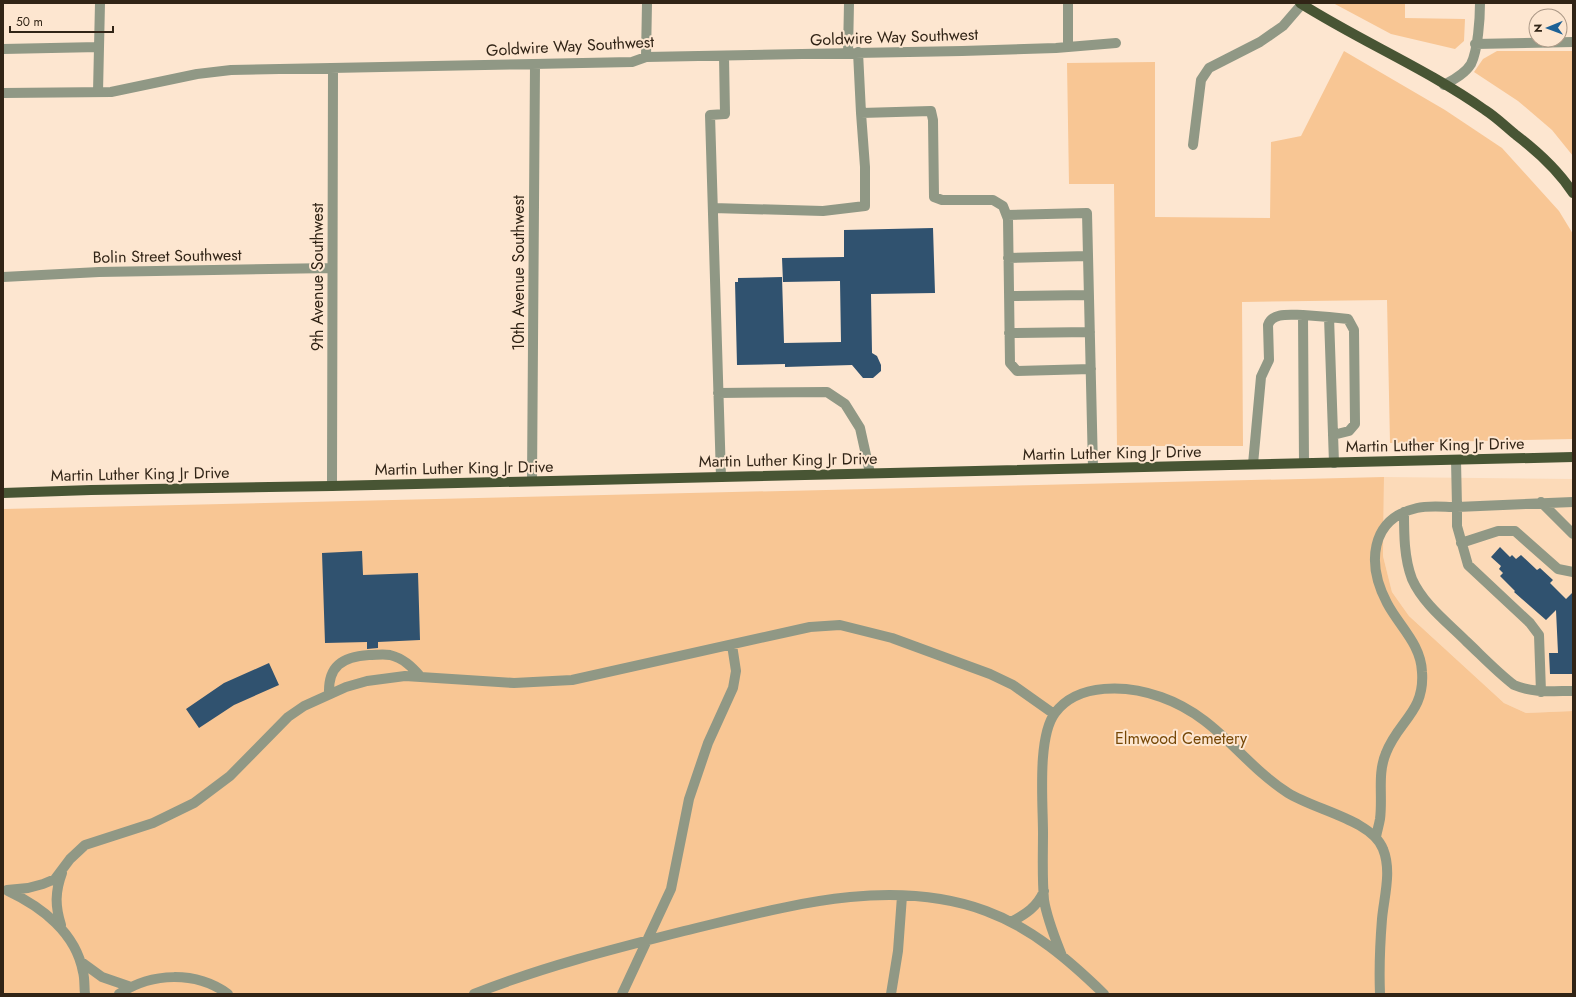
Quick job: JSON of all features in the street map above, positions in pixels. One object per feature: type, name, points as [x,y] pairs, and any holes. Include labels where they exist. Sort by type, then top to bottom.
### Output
[{"type":"main road","points":[[1301,4],[1328,21],[1444,84],[1485,110],[1533,149],[1565,182],[1573,193]]},
{"type":"main road","name":"Martin Luther King Jr Drive","points":[[3,493],[1334,463],[1570,456]]},
{"type":"street","points":[[98,92],[100,3]]},
{"type":"street","points":[[646,57],[647,3]]},
{"type":"street","points":[[713,208],[822,211],[865,206],[865,166],[861,113],[853,53],[849,3]]},
{"type":"street","points":[[1068,3],[1068,47]]},
{"type":"street","points":[[1444,84],[1459,77],[1470,64],[1480,24],[1480,3]]},
{"type":"street","points":[[1192,145],[1200,80],[1209,68],[1260,42],[1283,26],[1301,4]]},
{"type":"street","points":[[1475,44],[1573,42]]},
{"type":"street","name":"Goldwire Way Southwest","points":[[3,93],[111,92],[197,74],[231,70],[535,65],[632,62],[646,57],[962,51],[1116,44]]},
{"type":"street","points":[[3,48],[99,47]]},
{"type":"street","points":[[721,477],[710,115],[725,114],[724,56]]},
{"type":"street","name":"10th Avenue Southwest","points":[[532,481],[535,65]]},
{"type":"street","name":"9th Avenue Southwest","points":[[332,486],[333,68]]},
{"type":"street","points":[[861,113],[931,112],[933,120],[934,197],[942,200],[993,200],[1003,206],[1007,215],[1010,363],[1017,371],[1091,369]]},
{"type":"street","points":[[1007,215],[1087,213],[1093,468]]},
{"type":"street","points":[[1008,258],[1088,256]]},
{"type":"street","name":"Bolin Street Southwest","points":[[3,277],[99,272],[332,268]]},
{"type":"street","points":[[1009,296],[1089,295]]},
{"type":"street","points":[[1303,315],[1304,463]]},
{"type":"street","points":[[1254,464],[1260,384],[1269,360],[1268,325],[1274,316],[1303,315],[1348,319],[1354,330],[1355,424],[1349,430],[1333,435]]},
{"type":"street","points":[[1329,317],[1334,463]]},
{"type":"street","points":[[1009,333],[1090,332]]},
{"type":"street","points":[[718,393],[827,392],[845,404],[860,428],[870,473]]},
{"type":"street","points":[[1456,460],[1457,526],[1468,565],[1530,623],[1539,635],[1541,692]]},
{"type":"street","points":[[1541,502],[1573,534]]},
{"type":"street","points":[[1376,837],[1380,819],[1380,778],[1386,753],[1392,741],[1415,710],[1422,686],[1421,659],[1416,647],[1387,603],[1376,573],[1374,559],[1377,541],[1385,525],[1404,512],[1419,508],[1541,502],[1573,502]]},
{"type":"street","points":[[1404,512],[1404,537],[1407,560],[1412,579],[1421,595],[1434,610],[1508,681],[1528,690],[1541,692],[1573,691]]},
{"type":"street","points":[[1461,543],[1498,531],[1515,531],[1558,569],[1573,572]]},
{"type":"street","points":[[84,994],[83,972],[80,961],[62,929],[57,912],[57,887],[64,869],[70,859],[85,845],[153,823],[198,800],[230,776],[288,717],[329,694],[367,681],[406,676],[514,683],[572,680],[810,627],[840,625],[853,627],[892,638],[990,674],[1013,686],[1054,714]]},
{"type":"street","points":[[622,994],[670,889],[689,800],[698,769],[733,688],[736,671],[732,645]]},
{"type":"street","points":[[329,694],[328,681],[333,670],[340,662],[349,658],[391,655],[410,665],[420,676]]},
{"type":"street","points":[[1062,956],[1048,917],[1044,891],[1044,747],[1046,733],[1054,714],[1071,700],[1084,693],[1098,690],[1126,689],[1159,696],[1188,709],[1211,724],[1260,772],[1288,793],[1311,806],[1367,828],[1376,837],[1383,849],[1387,865],[1379,956],[1380,994]]},
{"type":"street","points":[[5,889],[28,888],[43,884],[55,879],[64,869]]},
{"type":"street","points":[[5,889],[48,914],[62,929]]},
{"type":"street","points":[[1011,922],[1032,909],[1039,902],[1044,891]]},
{"type":"street","points":[[474,994],[548,967],[647,940],[808,902],[856,896],[902,896],[946,900],[986,911],[1031,933],[1062,956],[1104,994]]},
{"type":"street","points":[[891,994],[898,950],[902,896]]},
{"type":"street","points":[[80,961],[102,977],[131,987]]},
{"type":"street","points":[[119,994],[131,987],[154,979],[185,977],[209,983],[228,994]]},
{"type":"shaded area","points":[[1384,477],[1573,479],[1573,711],[1526,713],[1504,703],[1409,616],[1392,592],[1383,556]]},
{"type":"green space","points":[[1333,3],[1405,3],[1405,18],[1465,19],[1464,41],[1455,49],[1391,34]]},
{"type":"green space","points":[[1344,51],[1445,110],[1502,148],[1559,211],[1573,234],[1573,439],[1390,443],[1387,300],[1242,302],[1243,446],[1117,446],[1114,184],[1069,184],[1067,63],[1155,62],[1155,217],[1270,218],[1271,142],[1301,136]]},
{"type":"green space","points":[[1497,51],[1573,51],[1573,156],[1552,130],[1518,101],[1474,72],[1483,59]]},
{"type":"green space","name":"Elmwood Cemetery","points":[[1384,477],[1383,556],[1392,592],[1409,616],[1504,703],[1526,713],[1573,711],[1573,994],[3,994],[3,509]]},
{"type":"building","points":[[933,228],[935,293],[871,294],[872,353],[877,356],[881,365],[881,371],[873,378],[863,378],[852,365],[785,367],[785,364],[737,365],[735,282],[738,282],[738,278],[782,277],[784,343],[841,342],[840,281],[783,282],[782,258],[844,257],[844,230]]},
{"type":"building","points":[[1500,547],[1510,557],[1512,555],[1516,559],[1521,555],[1537,570],[1540,568],[1553,580],[1550,583],[1566,599],[1573,592],[1573,674],[1550,674],[1549,653],[1558,653],[1556,610],[1546,620],[1514,592],[1515,591],[1500,576],[1503,573],[1499,569],[1501,566],[1491,557]]},
{"type":"building","points":[[362,551],[363,575],[418,573],[420,640],[378,642],[378,648],[367,649],[367,642],[325,643],[322,553]]},
{"type":"building","points":[[269,663],[279,685],[234,705],[199,728],[186,709],[224,683]]}]
